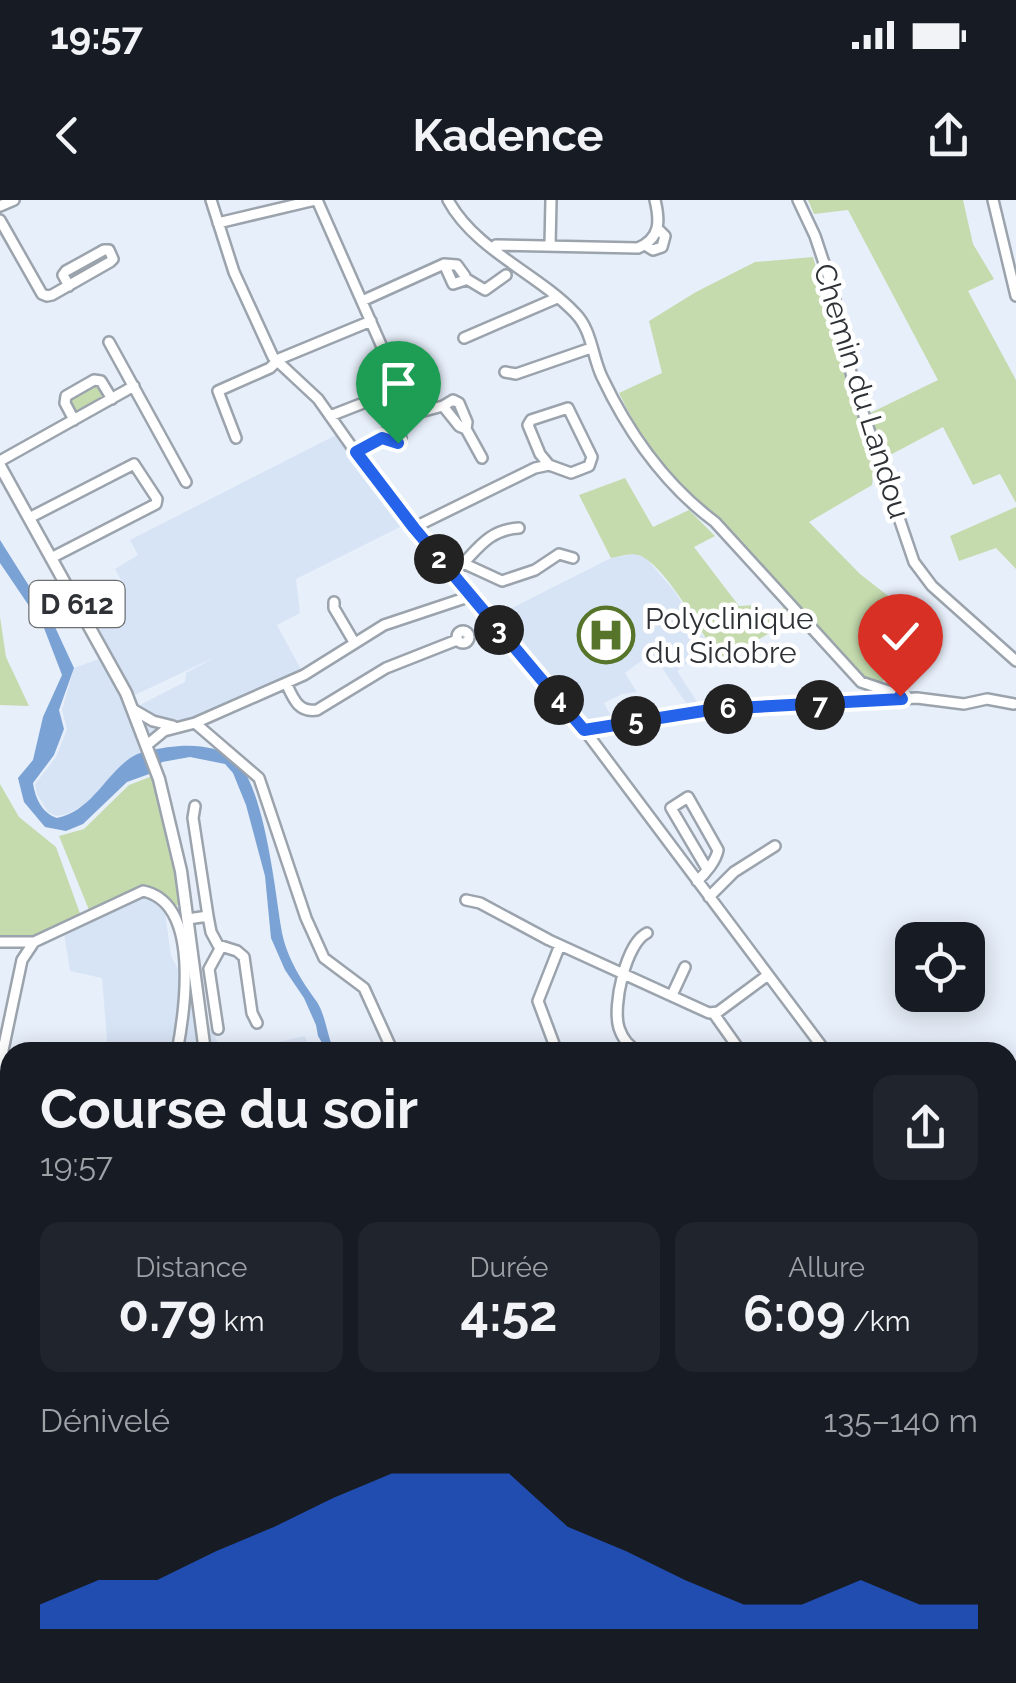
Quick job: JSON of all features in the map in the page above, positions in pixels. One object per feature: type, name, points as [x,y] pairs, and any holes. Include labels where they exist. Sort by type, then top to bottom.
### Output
[{"type":"main road","name":"D 612","points":[[0,463],[134,710],[160,779],[178,848],[204,1042]]},
{"type":"street","points":[[0,206],[14,200]]},
{"type":"street","points":[[211,200],[244,296],[276,361],[313,394],[414,528],[584,730],[818,1042]]},
{"type":"street","points":[[218,222],[316,200],[386,356]]},
{"type":"street","points":[[448,200],[462,221],[580,319],[613,400],[642,450],[715,522],[860,682],[902,699]]},
{"type":"street","points":[[550,246],[552,200]]},
{"type":"street","points":[[494,248],[496,245],[635,249],[645,246],[658,229],[655,200]]},
{"type":"street","name":"Chemin du Landou","points":[[798,200],[832,287],[854,386],[914,562],[932,586],[1016,661]]},
{"type":"street","points":[[992,200],[1016,296]]},
{"type":"street","points":[[0,220],[42,294],[52,295],[68,286],[112,261],[110,250],[66,271],[63,274],[68,286]]},
{"type":"street","points":[[362,301],[444,264],[453,284],[466,278],[485,290],[506,275]]},
{"type":"street","points":[[464,338],[557,298]]},
{"type":"street","points":[[236,438],[218,391],[370,321]]},
{"type":"street","points":[[109,342],[186,482]]},
{"type":"street","points":[[505,372],[516,374],[592,348]]},
{"type":"street","points":[[330,416],[430,377]]},
{"type":"street","points":[[74,420],[65,403],[66,396],[94,380],[101,381],[112,399]]},
{"type":"street","points":[[0,463],[134,386]]},
{"type":"street","points":[[356,452],[420,412],[443,406],[466,429],[482,458]]},
{"type":"street","points":[[568,408],[592,463],[571,473],[549,465],[528,429],[530,422],[568,408]]},
{"type":"street","points":[[535,468],[540,454]]},
{"type":"street","points":[[29,518],[134,464],[157,499],[156,504],[51,558]]},
{"type":"street","points":[[414,528],[535,468],[549,465]]},
{"type":"street","points":[[452,574],[465,564],[481,541],[518,528]]},
{"type":"street","points":[[465,564],[502,581],[535,570],[559,554],[573,558]]},
{"type":"street","points":[[148,747],[159,734],[195,723],[312,670],[384,624],[471,596]]},
{"type":"street","points":[[334,602],[354,642]]},
{"type":"street","points":[[286,683],[298,705],[313,711],[391,666],[457,640]]},
{"type":"street","points":[[584,730],[716,709],[932,698],[964,704],[990,699],[1014,704]]},
{"type":"street","points":[[134,710],[153,721],[176,727]]},
{"type":"street","points":[[195,723],[259,778],[306,918],[324,958],[364,988],[388,1042]]},
{"type":"street","points":[[697,881],[707,869],[718,850],[688,797],[671,808],[707,869]]},
{"type":"street","points":[[195,806],[193,818],[212,936],[221,948],[237,951],[244,957],[257,1023]]},
{"type":"street","points":[[677,854],[693,844]]},
{"type":"street","points":[[709,897],[734,872],[775,846]]},
{"type":"street","points":[[0,942],[34,942],[136,893],[149,892],[178,916],[187,989],[179,1042]]},
{"type":"street","points":[[466,900],[480,903],[560,945],[714,1014],[734,1042]]},
{"type":"street","points":[[188,919],[208,916]]},
{"type":"street","points":[[626,1042],[617,1022],[616,1007],[638,939],[647,932]]},
{"type":"street","points":[[4,1042],[19,968],[34,942]]},
{"type":"street","points":[[552,1042],[538,1001],[560,945]]},
{"type":"street","points":[[218,1029],[209,969],[221,948]]},
{"type":"street","points":[[672,996],[685,967]]},
{"type":"street","points":[[714,1014],[768,976]]},
{"type":"shaded area","points":[[338,434],[406,524],[296,579],[300,613],[277,625],[304,675],[195,723],[143,751],[81,807],[56,816],[48,812],[35,784],[56,757],[67,729],[62,710],[74,668],[102,658],[132,709],[185,682],[186,673],[215,657],[135,695],[88,608],[126,589],[115,569],[138,555],[130,540]]},
{"type":"shaded area","name":"Polyclinique du Sidobre","points":[[634,554],[646,558],[675,592],[709,646],[677,671],[701,708],[690,709],[652,653],[625,673],[637,692],[604,703],[613,720],[587,723],[494,617],[611,558]]},
{"type":"shaded area","points":[[140,894],[156,900],[165,913],[171,956],[218,1042],[107,1042],[102,978],[70,971],[64,933]]},
{"type":"shaded area","points":[[305,1036],[307,1042],[279,1042]]},
{"type":"green space","points":[[808,200],[963,200],[973,244],[994,279],[968,291],[1016,380],[1016,503],[1000,474],[973,485],[943,427],[875,463],[872,485],[809,522],[860,574],[932,630],[879,685],[859,674],[796,617],[721,662],[653,564],[636,554],[611,558],[579,495],[625,478],[653,527],[689,510],[715,536],[694,547],[739,606],[756,605],[770,618],[790,602],[645,445],[619,393],[662,373],[649,321],[755,262],[813,257],[860,418],[938,380],[848,210],[814,214]]},
{"type":"green space","points":[[95,383],[107,396],[75,414],[69,398]]},
{"type":"green space","points":[[1016,507],[1016,569],[996,548],[959,561],[950,536]]},
{"type":"green space","points":[[0,617],[6,657],[29,706],[0,705]]},
{"type":"green space","points":[[155,775],[172,841],[179,905],[174,906],[145,888],[91,915],[59,836],[84,829],[129,785]]},
{"type":"green space","points":[[0,784],[19,817],[56,847],[82,919],[36,938],[0,939]]},
{"type":"water","points":[[0,540],[55,627],[74,668],[59,710],[64,729],[54,755],[33,783],[40,804],[57,818],[71,813],[124,763],[147,751],[204,747],[235,760],[254,791],[261,814],[286,947],[320,1008],[331,1042],[322,1042],[318,1036],[304,998],[285,970],[271,938],[265,876],[246,805],[233,773],[225,764],[190,757],[162,762],[152,773],[127,782],[83,824],[66,831],[45,827],[24,802],[18,778],[33,760],[43,717],[62,675],[44,628],[0,563]]},
{"type":"place","name":"Polyclinique du Sidobre","points":[[606,635]]},
{"type":"route","points":[[398,443],[382,438],[356,452],[383,491],[584,730],[716,709],[850,704],[902,699],[900,696]]}]
